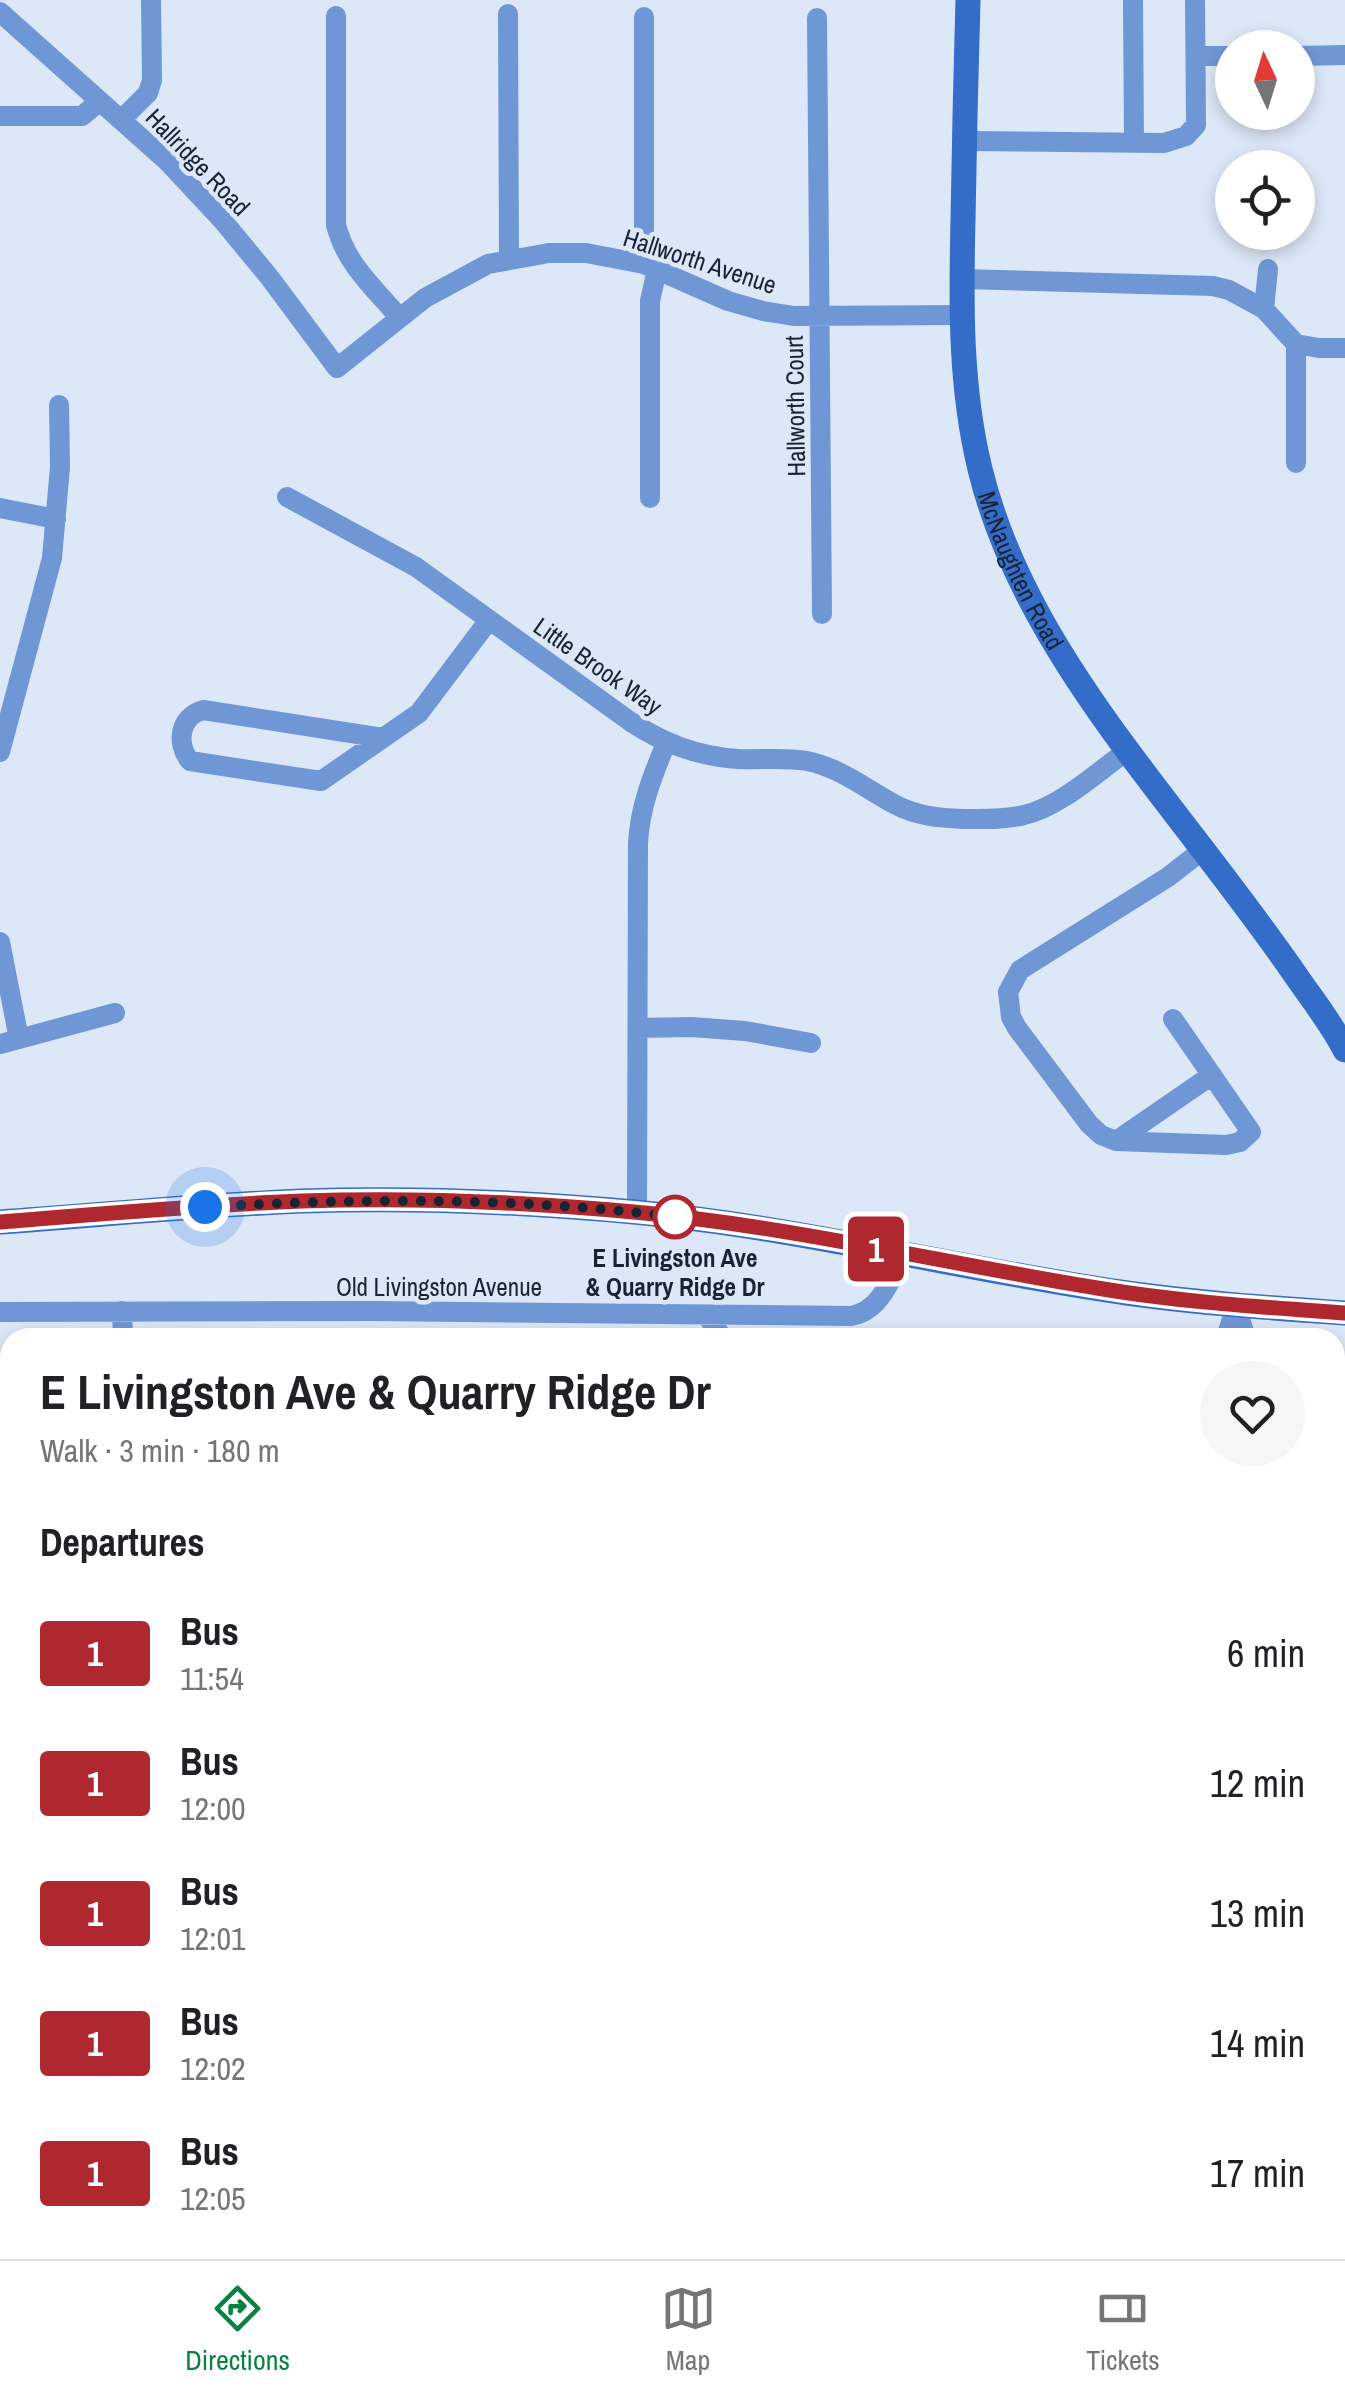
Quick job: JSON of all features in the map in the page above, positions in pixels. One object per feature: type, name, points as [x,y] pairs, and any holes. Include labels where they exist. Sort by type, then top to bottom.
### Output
[{"type":"main road","name":"McNaughten Road","points":[[968,0],[963,350],[981,472],[1002,535],[1027,592],[1083,688],[1284,958],[1345,1050]]},
{"type":"main road","points":[[0,1222],[302,1201],[512,1203],[637,1212],[763,1229],[1111,1291],[1236,1306],[1345,1313]]},
{"type":"street","points":[[122,118],[148,93],[152,80],[151,0]]},
{"type":"street","points":[[1133,0],[1134,142]]},
{"type":"street","points":[[964,140],[1164,142],[1186,136],[1196,125],[1195,0]]},
{"type":"street","name":"Hallridge Road","points":[[0,12],[168,160],[270,278],[337,368]]},
{"type":"street","points":[[508,14],[509,259]]},
{"type":"street","points":[[336,16],[336,225],[341,246],[354,265],[399,317]]},
{"type":"street","points":[[644,17],[651,266],[650,498]]},
{"type":"street","name":"Hallworth Court","points":[[818,18],[822,614]]},
{"type":"street","points":[[1196,56],[1215,56]]},
{"type":"street","points":[[1315,56],[1345,56]]},
{"type":"street","points":[[0,116],[82,116],[100,101]]},
{"type":"street","name":"Hallworth Avenue","points":[[337,368],[425,298],[488,264],[548,253],[586,252],[651,266],[712,295],[794,316],[962,316]]},
{"type":"street","points":[[1264,309],[1268,270]]},
{"type":"street","points":[[962,278],[1199,284],[1229,290],[1264,309],[1296,344],[1345,348]]},
{"type":"street","points":[[1296,344],[1296,463]]},
{"type":"street","points":[[0,752],[52,558],[60,466],[59,405]]},
{"type":"street","name":"Little Brook Way","points":[[287,497],[416,567],[666,744],[740,759],[787,758],[809,762],[855,779],[916,814],[990,819],[1046,807],[1127,751]]},
{"type":"street","points":[[0,508],[56,519]]},
{"type":"street","points":[[383,738],[202,710],[188,718],[181,742],[190,761],[322,781],[419,713],[489,620]]},
{"type":"street","points":[[637,1212],[640,815],[666,744]]},
{"type":"street","points":[[1173,1019],[1251,1132],[1240,1142],[1226,1145],[1116,1140],[1101,1134],[1089,1124],[1017,1028],[1008,1005],[1008,992],[1020,970],[1030,962],[1154,886],[1204,849]]},
{"type":"street","points":[[0,942],[10,1042],[115,1014]]},
{"type":"street","points":[[638,1028],[745,1030],[811,1044]]},
{"type":"street","points":[[1116,1140],[1212,1076]]},
{"type":"street","name":"Old Livingston Avenue","points":[[0,1312],[861,1314],[877,1304],[904,1254]]},
{"type":"street","points":[[1229,1328],[1236,1306]]},
{"type":"street","points":[[1236,1306],[1243,1328]]},
{"type":"street","points":[[122,1311],[122,1328]]},
{"type":"street","points":[[706,1315],[715,1328]]},
{"type":"bus line","name":"1","points":[[0,1222],[302,1201],[512,1203],[637,1212],[763,1229],[1128,1293],[1236,1306],[1345,1313]]},
{"type":"place","name":"E Livingston Ave & Quarry Ridge Dr","points":[[675,1217]]},
{"type":"route","points":[[205,1207],[402,1200],[512,1203],[682,1218],[675,1217]]}]
